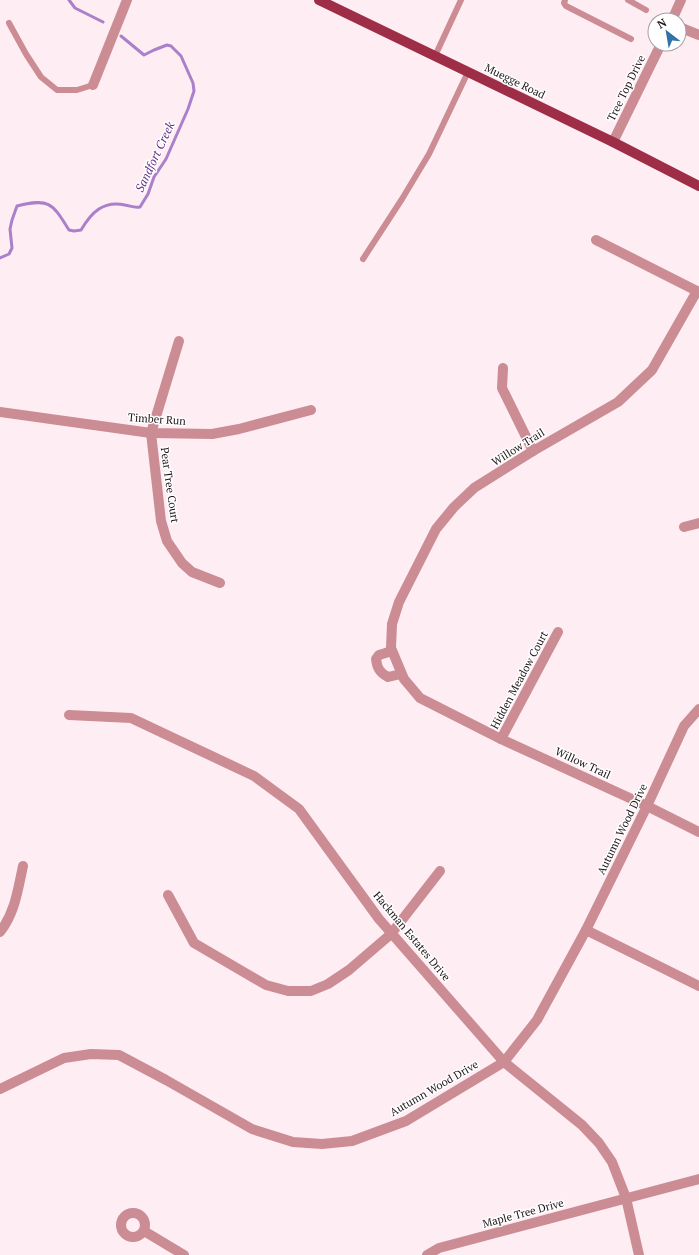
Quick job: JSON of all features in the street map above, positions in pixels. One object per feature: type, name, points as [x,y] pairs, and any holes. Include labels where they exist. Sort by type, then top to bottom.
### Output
[{"type":"main road","name":"Muegge Road","points":[[319,0],[613,142],[699,186]]},
{"type":"street","points":[[93,85],[127,0]]},
{"type":"street","points":[[676,12],[681,0]]},
{"type":"street","points":[[687,30],[699,35]]},
{"type":"street","name":"Tree Top Drive","points":[[613,142],[657,52]]},
{"type":"street","points":[[596,240],[698,292]]},
{"type":"street","name":"Willow Trail","points":[[698,292],[652,370],[618,402],[533,451],[474,488],[454,507],[436,529],[399,602],[392,624],[392,650],[404,680],[420,698],[501,739],[647,806],[699,832]]},
{"type":"street","points":[[151,433],[179,341]]},
{"type":"street","points":[[503,368],[502,388],[533,451]]},
{"type":"street","name":"Timber Run","points":[[0,412],[151,433],[212,434],[239,430],[311,410]]},
{"type":"street","name":"Pear Tree Court","points":[[151,433],[161,522],[167,541],[182,563],[192,572],[220,583]]},
{"type":"street","points":[[684,527],[699,523]]},
{"type":"street","name":"Hidden Meadow Court","points":[[501,739],[558,632]]},
{"type":"street","points":[[392,650],[379,655],[376,660],[376,666],[381,673],[388,677],[401,674]]},
{"type":"street","name":"Autumn Wood Drive","points":[[0,1089],[64,1058],[91,1054],[118,1055],[166,1080],[252,1129],[293,1142],[322,1144],[352,1141],[406,1121],[504,1062],[537,1020],[586,930],[647,806],[684,726],[699,709]]},
{"type":"street","name":"Hackman Estates Drive","points":[[69,715],[131,718],[254,776],[299,809],[391,934],[504,1062],[582,1125],[599,1143],[612,1162],[626,1198],[639,1255]]},
{"type":"street","points":[[0,932],[7,924],[15,903],[23,866]]},
{"type":"street","points":[[168,895],[194,943],[266,985],[288,991],[311,991],[328,984],[349,970],[391,934],[440,871]]},
{"type":"street","points":[[586,930],[699,986]]},
{"type":"street","name":"Maple Tree Drive","points":[[427,1255],[439,1248],[699,1179]]},
{"type":"street","points":[[144,1231],[184,1255]]},
{"type":"lane","points":[[435,56],[461,0]]},
{"type":"lane","points":[[565,0],[564,3],[566,6],[632,39]]},
{"type":"lane","points":[[628,0],[646,10]]},
{"type":"lane","points":[[9,23],[41,77],[57,90],[77,90],[93,85]]},
{"type":"lane","points":[[363,259],[429,154],[468,72]]},
{"type":"waterway","name":"Sandfort Creek","points":[[69,0],[75,8],[103,22]]},
{"type":"waterway","name":"Sandfort Creek","points":[[0,258],[9,254],[12,248],[10,229],[17,206],[37,203],[49,205],[54,208],[69,230],[74,231],[81,230],[89,218],[98,209],[110,204],[140,207],[148,194],[154,177],[166,159],[188,109],[194,91],[193,83],[181,56],[171,46],[167,45],[144,55],[121,36]]}]
